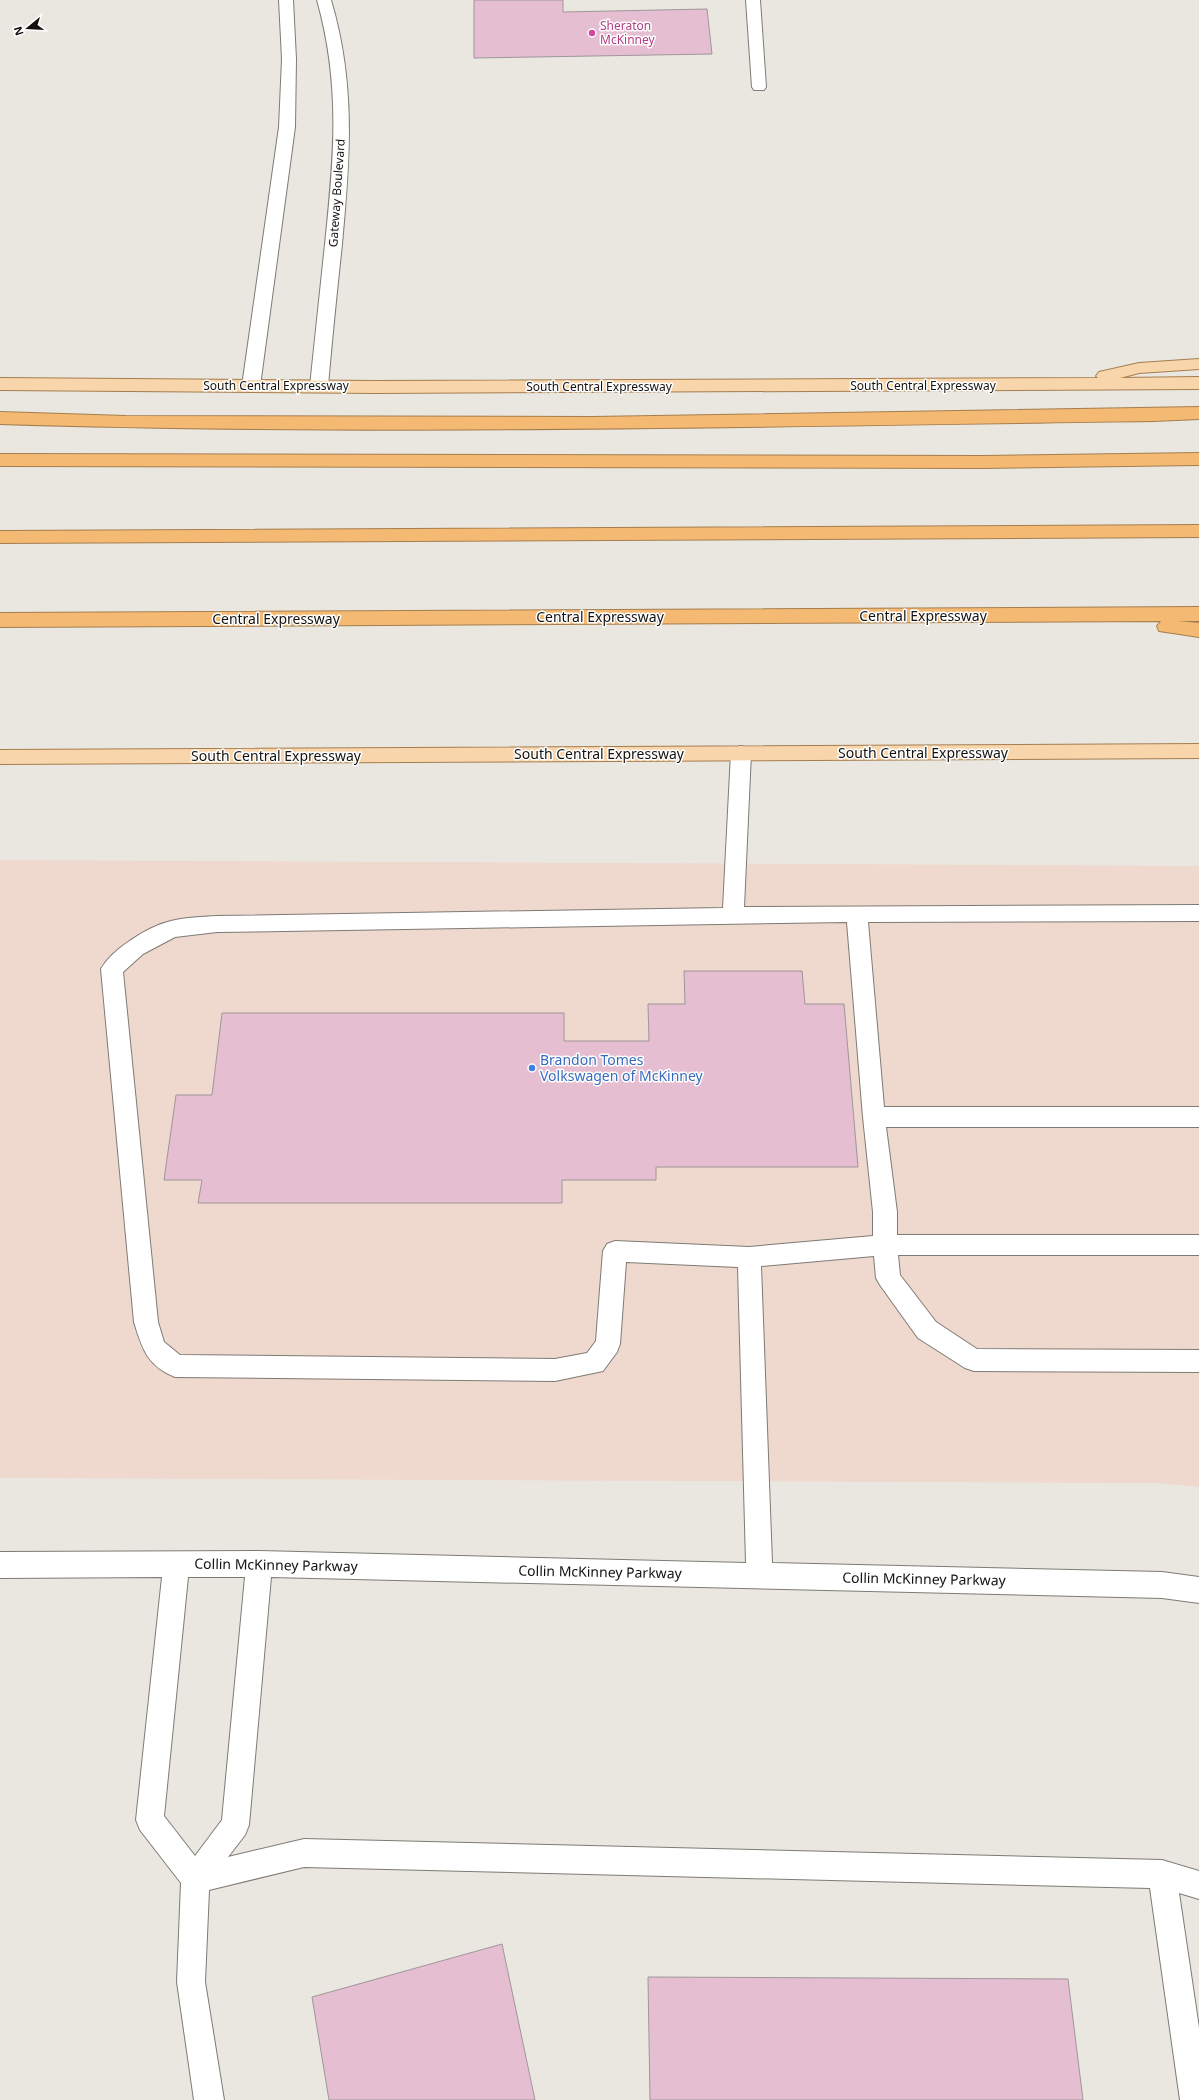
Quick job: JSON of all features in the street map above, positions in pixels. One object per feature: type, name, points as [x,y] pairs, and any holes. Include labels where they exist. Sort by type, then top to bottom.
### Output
[{"type":"highway","points":[[0,418],[126,422],[592,423],[1199,413]]},
{"type":"highway","points":[[0,460],[983,462],[1199,459]]},
{"type":"highway","points":[[0,537],[1199,531]]},
{"type":"highway","name":"Central Expressway","points":[[0,620],[1199,614]]},
{"type":"highway","points":[[1092,615],[1199,630]]},
{"type":"main road","points":[[1068,385],[1139,368],[1199,364]]},
{"type":"main road","name":"South Central Expressway","points":[[0,384],[318,386],[1068,385],[1199,383]]},
{"type":"main road","name":"South Central Expressway","points":[[0,757],[1199,751]]},
{"type":"street","points":[[251,386],[287,127],[289,59],[286,0]]},
{"type":"street","name":"Gateway Boulevard","points":[[318,386],[341,170],[342,98],[334,34],[324,0]]},
{"type":"street","points":[[753,0],[759,86]]},
{"type":"street","points":[[733,916],[742,753]]},
{"type":"street","points":[[1199,913],[857,914],[217,924],[172,929],[135,948],[112,969],[146,1322],[154,1348],[175,1366],[555,1370],[594,1363],[608,1344],[615,1251],[749,1257],[885,1245],[1199,1245]]},
{"type":"street","points":[[857,914],[874,1117],[885,1212],[885,1245],[888,1278],[927,1330],[974,1360],[1199,1361]]},
{"type":"street","points":[[874,1117],[1199,1117]]},
{"type":"street","points":[[749,1257],[758,1575]]},
{"type":"street","points":[[176,1563],[150,1820],[195,1879]]},
{"type":"street","name":"Collin McKinney Parkway","points":[[0,1565],[176,1563],[259,1564],[1162,1585],[1199,1590]]},
{"type":"street","points":[[209,2100],[191,1982],[195,1879],[235,1825],[259,1564]]},
{"type":"street","points":[[195,1879],[304,1853],[1162,1874],[1199,1885]]},
{"type":"street","points":[[1162,1874],[1195,2100]]},
{"type":"shaded area","points":[[0,860],[1199,866],[1199,1487],[1157,1483],[0,1478]]},
{"type":"building","name":"Sheraton McKinney","points":[[474,0],[563,0],[563,12],[707,9],[712,54],[474,58]]},
{"type":"building","name":"Brandon Tomes Volkswagen of McKinney","points":[[684,971],[802,971],[805,1004],[844,1004],[858,1167],[656,1167],[656,1180],[562,1180],[562,1203],[198,1203],[202,1180],[164,1180],[176,1095],[212,1095],[222,1013],[564,1013],[564,1041],[649,1041],[648,1004],[685,1004]]},
{"type":"building","points":[[502,1944],[535,2100],[329,2100],[312,1997]]},
{"type":"building","points":[[648,1977],[1068,1979],[1083,2100],[650,2100]]},
{"type":"place","name":"Sheraton McKinney","points":[[592,33]]},
{"type":"place","name":"Brandon Tomes Volkswagen of McKinney","points":[[532,1068]]}]
